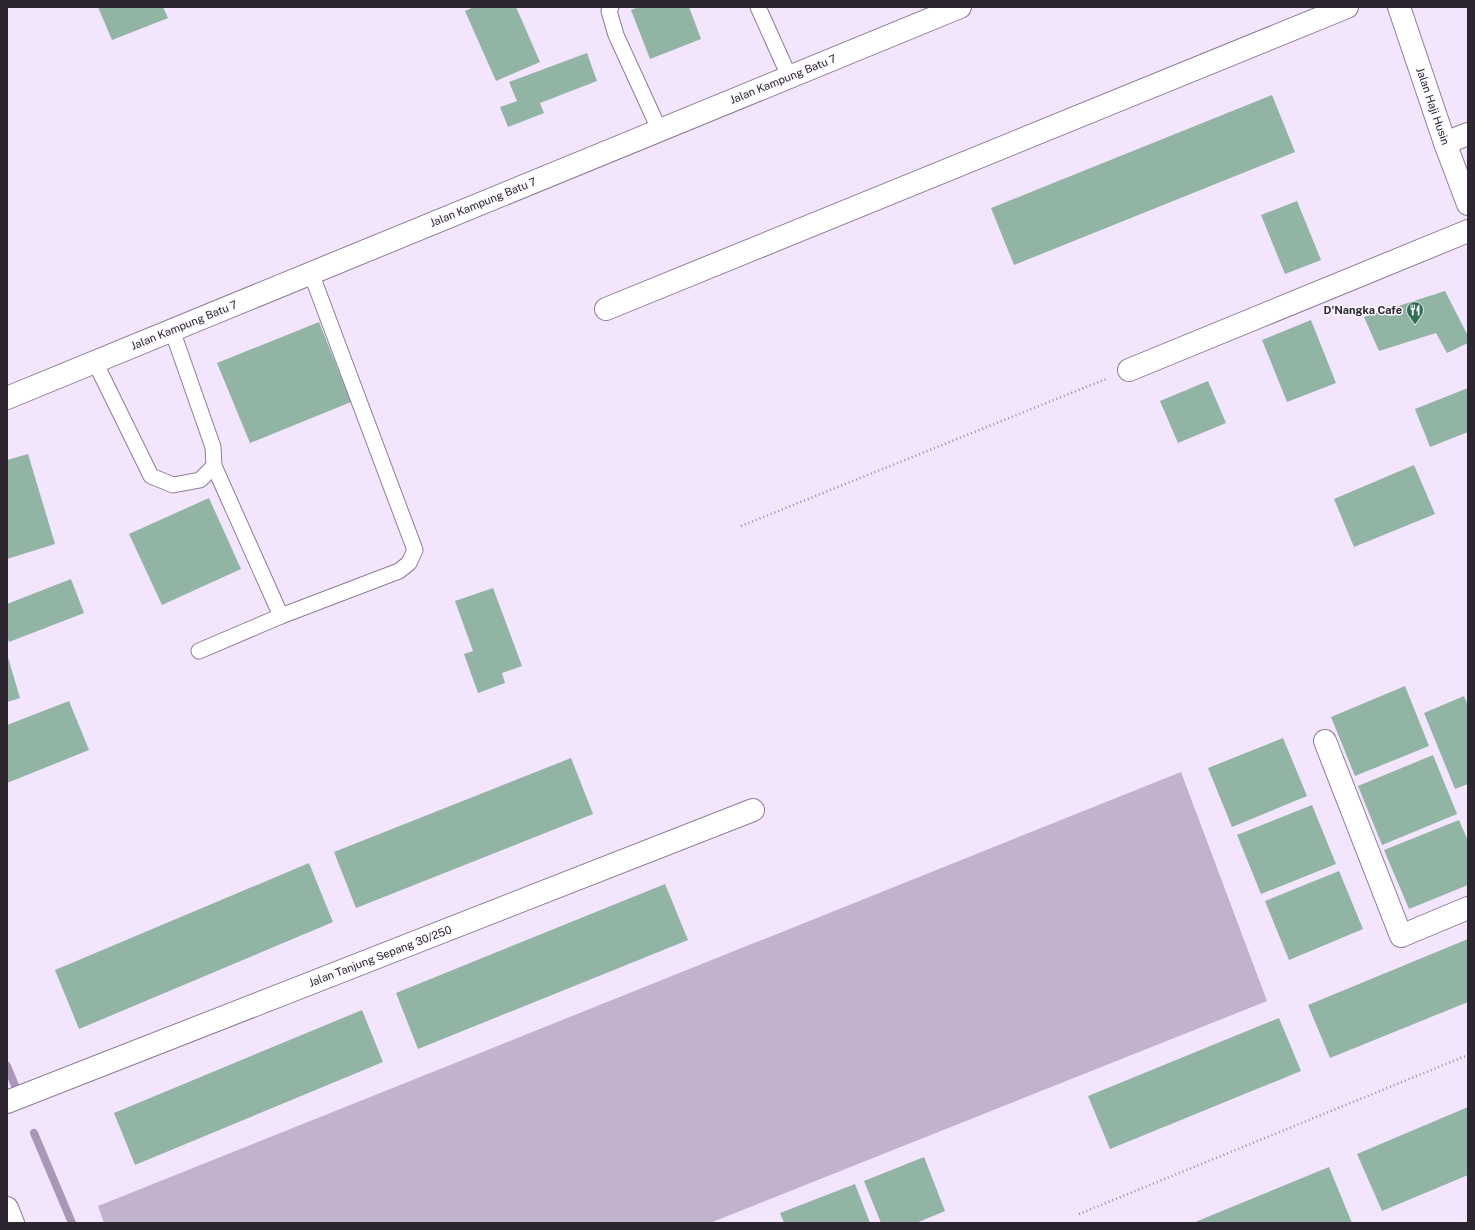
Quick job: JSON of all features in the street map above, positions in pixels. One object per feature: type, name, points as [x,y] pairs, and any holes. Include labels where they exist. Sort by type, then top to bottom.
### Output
[{"type":"street","name":"Jalan Kampung Batu 7","points":[[7,398],[960,7]]},
{"type":"street","points":[[606,309],[1347,7]]},
{"type":"street","name":"Jalan Haji Husin","points":[[1399,7],[1445,143],[1468,204]]},
{"type":"street","points":[[1445,143],[1468,134]]},
{"type":"street","points":[[1129,370],[1468,231]]},
{"type":"street","points":[[1325,741],[1401,936],[1468,908]]},
{"type":"street","name":"Jalan Tanjung Sepang 30/250","points":[[7,1102],[753,810]]},
{"type":"street","points":[[7,1208],[13,1223]]},
{"type":"lane","points":[[611,7],[609,11],[616,35],[659,130]]},
{"type":"lane","points":[[758,7],[789,76]]},
{"type":"lane","points":[[199,651],[281,616],[399,571],[409,563],[415,550],[311,273]]},
{"type":"lane","points":[[172,330],[213,446],[214,466],[281,616]]},
{"type":"lane","points":[[95,362],[151,476],[173,485],[200,480],[214,466]]},
{"type":"path","points":[[740,526],[1129,370]]},
{"type":"path","points":[[1078,1214],[1468,1055]]},
{"type":"shaded area","points":[[1181,772],[1267,1001],[710,1223],[104,1223],[98,1206]]},
{"type":"building","points":[[98,7],[163,7],[168,18],[112,40]]},
{"type":"building","points":[[474,7],[516,7],[540,62],[496,81],[465,11]]},
{"type":"building","points":[[639,7],[689,7],[701,39],[650,59],[631,10]]},
{"type":"building","points":[[587,53],[597,81],[540,103],[544,113],[508,127],[500,107],[517,101],[509,82]]},
{"type":"building","points":[[1272,95],[1295,152],[1014,265],[991,208]]},
{"type":"building","points":[[1297,201],[1321,260],[1285,274],[1261,215]]},
{"type":"building","name":"D'Nangka Cafe","points":[[1445,291],[1468,336],[1468,343],[1447,353],[1436,333],[1379,351],[1364,317]]},
{"type":"building","points":[[1311,320],[1336,383],[1287,402],[1262,340]]},
{"type":"building","points":[[319,322],[351,402],[250,443],[217,363]]},
{"type":"building","points":[[1208,381],[1226,423],[1178,443],[1160,401]]},
{"type":"building","points":[[1468,388],[1468,432],[1430,447],[1415,409]]},
{"type":"building","points":[[28,454],[55,544],[7,559],[7,460]]},
{"type":"building","points":[[1414,465],[1435,514],[1354,547],[1334,499]]},
{"type":"building","points":[[209,498],[241,569],[162,605],[129,534]]},
{"type":"building","points":[[71,579],[84,613],[9,642],[7,637],[7,604]]},
{"type":"building","points":[[493,588],[522,666],[502,673],[505,683],[478,693],[464,654],[473,651],[455,601]]},
{"type":"building","points":[[7,654],[20,698],[7,702]]},
{"type":"building","points":[[1405,686],[1429,746],[1355,776],[1331,717]]},
{"type":"building","points":[[1464,696],[1468,706],[1468,784],[1455,789],[1424,713]]},
{"type":"building","points":[[69,701],[89,750],[7,783],[7,725]]},
{"type":"building","points":[[1283,738],[1307,796],[1232,827],[1208,768]]},
{"type":"building","points":[[1433,755],[1457,814],[1382,845],[1358,786]]},
{"type":"building","points":[[571,758],[593,814],[356,908],[334,852]]},
{"type":"building","points":[[1312,805],[1336,864],[1261,894],[1237,835]]},
{"type":"building","points":[[1459,820],[1468,841],[1468,885],[1409,909],[1384,850]]},
{"type":"building","points":[[309,863],[333,922],[79,1029],[55,970]]},
{"type":"building","points":[[1339,871],[1363,929],[1289,960],[1265,901]]},
{"type":"building","points":[[665,884],[688,940],[418,1049],[396,993]]},
{"type":"building","points":[[1468,939],[1468,1002],[1330,1058],[1308,1005]]},
{"type":"building","points":[[362,1010],[383,1062],[135,1165],[114,1113]]},
{"type":"building","points":[[1279,1018],[1301,1071],[1110,1149],[1088,1096]]},
{"type":"building","points":[[1468,1107],[1468,1175],[1382,1211],[1357,1154]]},
{"type":"building","points":[[924,1157],[945,1211],[916,1223],[881,1223],[864,1181]]},
{"type":"building","points":[[1329,1167],[1352,1223],[1193,1223],[1217,1213]]},
{"type":"building","points":[[855,1184],[870,1223],[784,1223],[780,1213]]},
{"type":"waterway","points":[[7,1066],[16,1088]]},
{"type":"waterway","points":[[34,1133],[72,1223]]},
{"type":"place","name":"D'Nangka Cafe","points":[[1415,325]]}]
